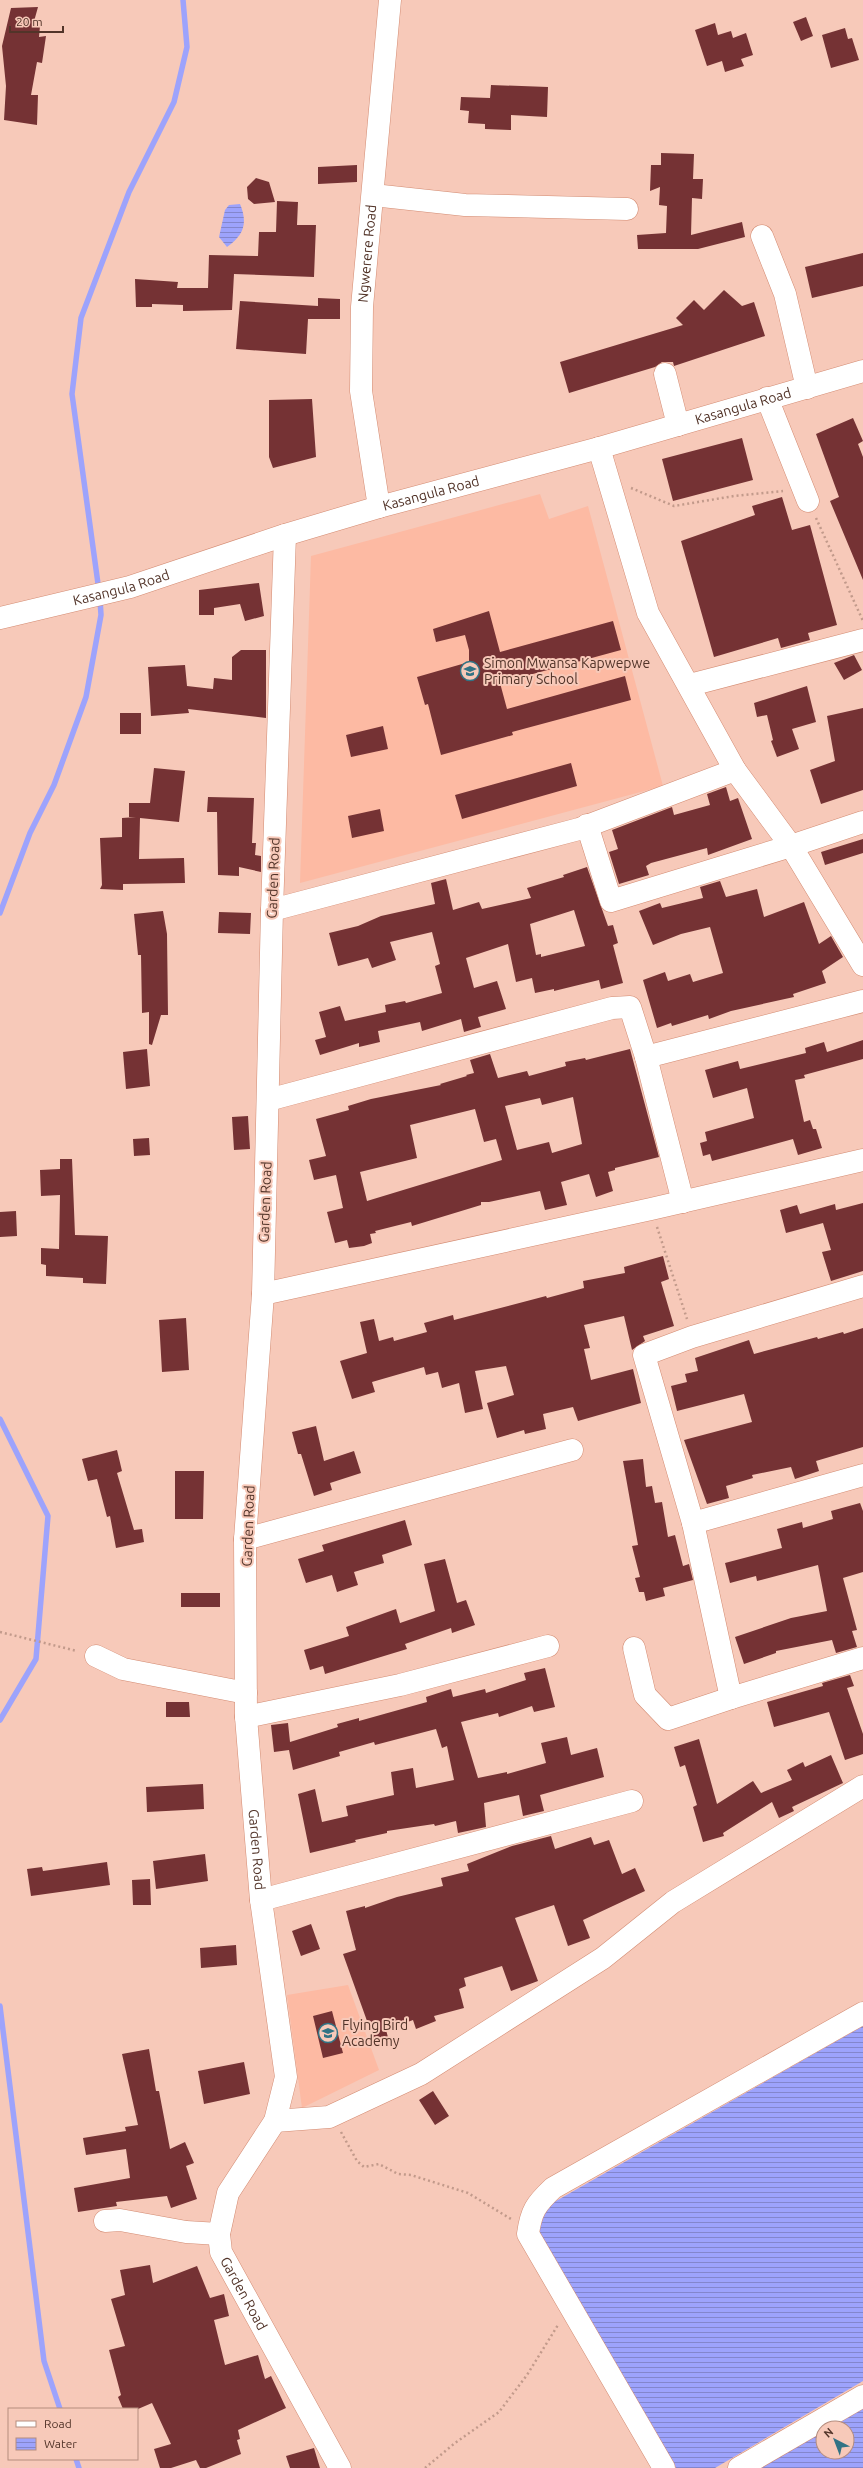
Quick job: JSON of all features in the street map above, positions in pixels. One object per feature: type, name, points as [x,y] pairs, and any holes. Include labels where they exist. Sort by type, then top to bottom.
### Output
[{"type":"street","name":"Ngwerere Road","points":[[379,507],[361,391],[362,307],[390,0]]},
{"type":"street","points":[[373,195],[465,204],[627,209]]},
{"type":"street","points":[[762,236],[785,294],[807,388]]},
{"type":"street","name":"Kasangula Road","points":[[0,618],[130,587],[285,535],[379,507],[599,448],[863,371]]},
{"type":"street","points":[[665,374],[678,425]]},
{"type":"street","points":[[767,398],[808,501]]},
{"type":"street","points":[[599,448],[648,613],[690,685],[735,770],[791,846],[863,965]]},
{"type":"street","name":"Garden Road","points":[[285,535],[272,910],[263,1294],[245,1540],[246,1717],[261,1900],[286,2077],[275,2121],[228,2193],[219,2234],[221,2252],[340,2468]]},
{"type":"street","points":[[690,685],[863,640]]},
{"type":"street","points":[[272,910],[587,825],[735,770]]},
{"type":"street","points":[[587,825],[611,901],[791,846],[863,822]]},
{"type":"street","points":[[646,1057],[863,1001]]},
{"type":"street","points":[[268,1100],[612,1008],[630,1007],[646,1057],[683,1202]]},
{"type":"street","points":[[263,1294],[683,1202],[863,1160]]},
{"type":"street","points":[[731,1698],[693,1523],[644,1355],[692,1337],[863,1286]]},
{"type":"street","points":[[245,1540],[572,1450]]},
{"type":"street","points":[[693,1523],[863,1475]]},
{"type":"street","points":[[246,1717],[400,1686],[548,1646]]},
{"type":"street","points":[[634,1648],[645,1695],[668,1719],[731,1698],[863,1658]]},
{"type":"street","points":[[96,1656],[123,1669],[246,1693]]},
{"type":"street","points":[[275,2121],[332,2116],[421,2074],[603,1958],[673,1902],[863,1786]]},
{"type":"street","points":[[261,1900],[632,1801]]},
{"type":"street","points":[[664,2468],[528,2234],[530,2215],[539,2202],[553,2188],[863,2013]]},
{"type":"street","points":[[105,2221],[120,2220],[186,2232],[219,2234]]},
{"type":"street","points":[[739,2468],[863,2396]]},
{"type":"path","points":[[608,480],[674,506],[734,496],[787,490],[808,501],[863,622]]},
{"type":"path","points":[[651,1209],[692,1337]]},
{"type":"path","points":[[0,1632],[96,1656]]},
{"type":"path","points":[[332,2116],[357,2161],[364,2167],[379,2164],[398,2174],[411,2175],[468,2193],[487,2206],[509,2217],[528,2234]]},
{"type":"path","points":[[426,2468],[455,2444],[499,2412],[545,2347],[568,2304]]},
{"type":"shaded area","name":"Simon Mwansa Kapwepwe Primary School","points":[[540,494],[549,519],[588,506],[663,786],[300,883],[311,556]]},
{"type":"shaded area","name":"Flying Bird Academy","points":[[348,1985],[379,2070],[302,2108],[287,1995]]},
{"type":"water","points":[[240,204],[244,217],[243,228],[237,238],[227,247],[219,237],[225,210],[229,205]]},
{"type":"water","points":[[863,2026],[863,2381],[715,2468],[676,2468],[537,2234],[540,2216],[549,2205]]},
{"type":"water","points":[[863,2404],[863,2468],[752,2468],[815,2432],[815,2460],[855,2460],[855,2420],[835,2420]]},
{"type":"building","points":[[38,7],[33,25],[40,26],[39,37],[46,36],[42,63],[37,62],[31,95],[38,95],[37,125],[4,120],[6,86],[2,46],[11,8]]},
{"type":"building","points":[[806,17],[813,36],[801,41],[793,22]]},
{"type":"building","points":[[715,23],[718,35],[731,31],[733,38],[746,33],[753,55],[741,59],[744,66],[725,72],[722,61],[707,66],[695,30]]},
{"type":"building","points":[[845,28],[848,39],[852,38],[859,60],[831,68],[822,35]]},
{"type":"building","points":[[491,85],[548,87],[547,117],[511,115],[511,130],[485,129],[485,124],[468,123],[469,111],[460,110],[461,97],[490,98]]},
{"type":"building","points":[[661,153],[694,154],[693,179],[703,179],[702,199],[692,198],[691,235],[742,222],[745,237],[698,249],[638,249],[637,235],[666,233],[667,206],[659,205],[660,187],[650,191],[651,165],[661,165]]},
{"type":"building","points":[[357,165],[357,182],[318,184],[318,167]]},
{"type":"building","points":[[256,178],[269,182],[275,202],[254,204],[248,199],[247,187]]},
{"type":"building","points":[[277,201],[298,202],[297,225],[316,225],[314,277],[234,274],[232,310],[183,311],[183,305],[152,304],[152,307],[136,307],[135,279],[178,282],[177,288],[208,288],[209,255],[258,256],[259,232],[276,232]]},
{"type":"building","points":[[863,253],[863,286],[812,298],[805,267]]},
{"type":"building","points":[[724,290],[742,306],[754,302],[765,336],[674,366],[673,362],[662,362],[655,367],[569,393],[560,362],[683,325],[676,318],[694,300],[704,310]]},
{"type":"building","points":[[318,298],[340,299],[340,319],[308,319],[306,354],[236,349],[240,301],[318,306]]},
{"type":"building","points":[[312,399],[316,457],[273,468],[269,457],[269,400]]},
{"type":"building","points":[[853,418],[863,441],[858,444],[863,457],[863,580],[830,501],[839,497],[816,434]]},
{"type":"building","points":[[742,438],[753,480],[673,501],[662,459]]},
{"type":"building","points":[[782,497],[792,530],[810,525],[837,625],[808,633],[810,640],[781,648],[778,638],[714,657],[681,541],[755,515],[752,506]]},
{"type":"building","points":[[259,583],[264,616],[245,621],[240,604],[214,608],[214,615],[199,615],[199,590]]},
{"type":"building","points":[[489,611],[500,652],[613,621],[621,650],[500,683],[507,709],[625,676],[631,700],[512,732],[513,735],[441,755],[428,704],[425,705],[417,677],[469,662],[469,650],[465,635],[436,642],[433,629]]},
{"type":"building","points":[[241,650],[266,650],[266,718],[188,709],[189,713],[151,716],[148,667],[185,665],[187,686],[213,689],[214,678],[232,680],[232,657]]},
{"type":"building","points":[[854,655],[862,670],[844,680],[834,663]]},
{"type":"building","points":[[807,686],[816,722],[792,729],[799,749],[777,757],[771,741],[773,740],[767,715],[757,717],[754,703]]},
{"type":"building","points":[[863,708],[863,790],[821,804],[810,770],[835,761],[827,716]]},
{"type":"building","points":[[120,713],[141,713],[141,734],[120,734]]},
{"type":"building","points":[[383,726],[388,749],[351,757],[346,735]]},
{"type":"building","points":[[571,763],[577,786],[462,819],[455,795]]},
{"type":"building","points":[[154,768],[185,771],[179,822],[140,818],[139,859],[184,858],[185,883],[123,884],[123,890],[100,889],[102,885],[100,838],[122,837],[122,818],[136,817],[129,817],[129,803],[150,803]]},
{"type":"building","points":[[726,787],[730,801],[738,798],[752,839],[708,855],[707,848],[651,863],[646,866],[649,875],[619,884],[609,852],[618,849],[612,830],[672,807],[674,815],[710,805],[707,794]]},
{"type":"building","points":[[208,797],[254,798],[252,843],[256,843],[255,855],[261,856],[261,872],[239,867],[239,876],[218,875],[217,812],[207,812]]},
{"type":"building","points":[[380,809],[384,831],[352,838],[348,816]]},
{"type":"building","points":[[863,839],[863,853],[825,865],[821,852]]},
{"type":"building","points":[[587,867],[608,926],[613,925],[618,943],[613,945],[623,983],[601,989],[599,980],[554,991],[554,989],[535,993],[532,978],[516,982],[508,944],[466,958],[474,988],[497,981],[506,1009],[478,1017],[481,1027],[464,1032],[461,1019],[422,1031],[420,1022],[378,1031],[380,1042],[359,1047],[359,1043],[320,1055],[315,1040],[326,1037],[319,1012],[340,1006],[345,1021],[386,1012],[385,1005],[405,1001],[406,1003],[442,993],[435,966],[440,964],[432,932],[390,942],[396,960],[372,968],[368,958],[338,966],[329,933],[358,926],[381,916],[435,904],[431,883],[446,879],[453,910],[479,902],[482,909],[531,898],[527,888],[564,877],[563,875]],"holes":[[[574,910],[585,946],[541,957],[541,954],[536,955],[530,924]]]},
{"type":"building","points":[[720,881],[726,897],[757,889],[764,917],[804,902],[819,944],[831,936],[843,957],[822,971],[826,983],[793,994],[794,997],[731,1011],[709,1019],[708,1015],[672,1026],[671,1023],[657,1028],[643,980],[665,972],[668,981],[690,974],[693,982],[723,973],[710,927],[681,934],[653,945],[639,911],[660,903],[662,908],[703,898],[700,887]]},
{"type":"building","points":[[163,911],[167,934],[168,1015],[161,1015],[152,1045],[149,1044],[149,1012],[142,1013],[141,955],[138,955],[134,914]]},
{"type":"building","points":[[219,912],[251,913],[250,934],[218,933]]},
{"type":"building","points":[[863,1040],[863,1059],[804,1075],[805,1078],[795,1080],[804,1122],[810,1120],[813,1129],[816,1129],[822,1148],[798,1155],[793,1139],[712,1161],[710,1154],[703,1156],[700,1143],[707,1141],[705,1132],[754,1118],[747,1088],[713,1098],[705,1070],[738,1061],[740,1069],[806,1053],[805,1048],[824,1042],[827,1052]]},
{"type":"building","points":[[147,1049],[150,1086],[126,1089],[123,1052]]},
{"type":"building","points":[[630,1049],[659,1157],[615,1168],[615,1170],[608,1172],[613,1191],[596,1197],[589,1174],[561,1182],[567,1205],[545,1210],[540,1191],[489,1202],[481,1202],[481,1205],[412,1226],[411,1222],[375,1231],[376,1233],[370,1234],[372,1243],[364,1246],[349,1248],[347,1240],[335,1243],[327,1212],[343,1208],[336,1175],[314,1180],[309,1160],[326,1156],[316,1119],[349,1110],[348,1106],[371,1099],[441,1085],[440,1084],[467,1076],[466,1075],[474,1073],[470,1060],[490,1054],[498,1078],[527,1071],[529,1076],[566,1066],[565,1062],[585,1058],[586,1060]],"holes":[[[573,1097],[582,1144],[552,1153],[549,1142],[517,1150],[505,1106],[540,1098],[542,1105]],[[475,1109],[484,1142],[496,1139],[502,1160],[367,1201],[360,1172],[417,1158],[410,1125]]]},
{"type":"building","points":[[248,1116],[250,1149],[234,1150],[232,1117]]},
{"type":"building","points":[[149,1138],[150,1155],[134,1156],[133,1139]]},
{"type":"building","points":[[60,1159],[72,1159],[75,1235],[108,1236],[106,1284],[83,1283],[83,1278],[46,1276],[46,1265],[41,1264],[41,1248],[59,1249],[60,1195],[41,1196],[40,1170],[60,1169]]},
{"type":"building","points":[[863,1203],[863,1271],[831,1281],[822,1252],[831,1250],[823,1223],[786,1233],[780,1210],[797,1205],[800,1214],[835,1204],[836,1210]]},
{"type":"building","points":[[16,1211],[17,1236],[0,1237],[0,1212]]},
{"type":"building","points":[[663,1256],[669,1279],[661,1282],[674,1326],[643,1336],[645,1341],[632,1350],[624,1316],[584,1325],[590,1348],[584,1349],[591,1380],[633,1369],[641,1403],[578,1421],[573,1407],[543,1414],[546,1429],[525,1434],[524,1430],[497,1438],[487,1403],[514,1395],[506,1366],[475,1371],[483,1409],[465,1413],[459,1383],[442,1388],[438,1372],[426,1375],[424,1367],[372,1382],[375,1392],[352,1399],[340,1361],[367,1353],[360,1322],[374,1319],[379,1341],[393,1337],[394,1341],[427,1332],[424,1323],[453,1315],[454,1320],[546,1296],[547,1298],[584,1288],[583,1281],[625,1273],[624,1267]]},
{"type":"building","points":[[186,1318],[189,1370],[162,1372],[159,1320]]},
{"type":"building","points":[[863,1328],[863,1447],[816,1461],[819,1471],[795,1479],[791,1467],[752,1475],[753,1478],[726,1486],[729,1498],[707,1504],[684,1440],[752,1422],[744,1394],[677,1411],[671,1386],[687,1382],[685,1374],[698,1371],[695,1358],[749,1340],[754,1354],[817,1337],[818,1339],[843,1332],[844,1334]]},
{"type":"building","points":[[316,1426],[324,1461],[354,1451],[361,1473],[330,1483],[332,1490],[314,1496],[301,1454],[298,1454],[292,1432]]},
{"type":"building","points":[[117,1450],[122,1471],[117,1473],[134,1530],[142,1529],[144,1542],[116,1548],[110,1516],[107,1517],[97,1479],[88,1481],[82,1459]]},
{"type":"building","points":[[643,1459],[646,1487],[652,1486],[655,1503],[662,1502],[668,1537],[675,1535],[683,1566],[689,1564],[693,1580],[663,1588],[665,1596],[646,1601],[644,1592],[639,1592],[635,1578],[640,1577],[632,1546],[638,1545],[623,1461]]},
{"type":"building","points":[[175,1471],[204,1471],[203,1519],[175,1519]]},
{"type":"building","points":[[860,1503],[863,1511],[863,1572],[843,1578],[857,1630],[852,1631],[857,1647],[836,1653],[832,1640],[776,1651],[776,1653],[744,1664],[735,1637],[791,1618],[827,1611],[818,1565],[757,1581],[756,1576],[730,1583],[725,1563],[782,1548],[777,1529],[802,1522],[803,1528],[833,1519],[831,1511]]},
{"type":"building","points":[[405,1520],[412,1545],[382,1555],[384,1563],[354,1572],[358,1585],[337,1592],[332,1575],[306,1583],[298,1559],[324,1551],[322,1545]]},
{"type":"building","points":[[445,1559],[457,1603],[466,1600],[475,1625],[452,1633],[451,1628],[405,1644],[407,1649],[325,1674],[323,1666],[310,1670],[304,1650],[349,1636],[346,1627],[396,1609],[400,1623],[435,1611],[424,1564]]},
{"type":"building","points":[[181,1593],[220,1593],[220,1607],[181,1607]]},
{"type":"building","points":[[545,1668],[555,1707],[534,1712],[532,1706],[499,1717],[498,1713],[461,1722],[478,1778],[507,1772],[507,1774],[546,1763],[541,1743],[567,1737],[571,1755],[597,1748],[604,1777],[540,1795],[544,1811],[523,1816],[519,1795],[484,1803],[486,1827],[458,1833],[456,1821],[435,1826],[434,1824],[387,1831],[387,1833],[355,1840],[356,1842],[310,1853],[298,1794],[315,1789],[322,1822],[348,1816],[346,1806],[394,1795],[391,1772],[413,1768],[416,1788],[454,1780],[447,1746],[442,1748],[436,1729],[375,1745],[374,1742],[339,1752],[340,1756],[293,1770],[289,1750],[274,1752],[271,1725],[288,1723],[290,1742],[338,1727],[337,1724],[359,1718],[359,1721],[427,1702],[426,1697],[451,1689],[453,1697],[485,1689],[486,1693],[526,1680],[524,1673]]},
{"type":"building","points":[[850,1675],[854,1686],[847,1688],[863,1734],[863,1754],[845,1760],[829,1712],[774,1727],[767,1702],[823,1686],[822,1683]]},
{"type":"building","points":[[166,1702],[189,1702],[190,1717],[166,1717]]},
{"type":"building","points":[[699,1739],[717,1804],[753,1781],[761,1793],[792,1780],[787,1770],[803,1762],[805,1767],[831,1755],[843,1783],[792,1807],[794,1811],[779,1818],[772,1802],[723,1833],[724,1836],[703,1842],[693,1807],[697,1805],[685,1765],[680,1767],[674,1747]]},
{"type":"building","points":[[203,1784],[204,1809],[147,1812],[146,1787]]},
{"type":"building","points":[[551,1836],[555,1849],[591,1837],[594,1845],[609,1840],[622,1874],[635,1868],[645,1891],[583,1920],[590,1938],[568,1946],[554,1905],[515,1918],[538,1981],[511,1991],[502,1966],[464,1978],[466,1986],[459,1989],[464,2008],[434,2016],[436,2021],[416,2029],[413,2020],[386,2030],[389,2041],[376,2046],[343,1954],[356,1950],[346,1911],[365,1906],[365,1908],[397,1897],[443,1886],[441,1878],[469,1871],[467,1864],[512,1846]]},
{"type":"building","points":[[205,1854],[208,1881],[156,1889],[153,1861]]},
{"type":"building","points":[[107,1862],[110,1885],[31,1896],[27,1869],[42,1867],[43,1871]]},
{"type":"building","points":[[150,1879],[151,1905],[133,1905],[132,1880]]},
{"type":"building","points":[[311,1924],[320,1949],[301,1956],[292,1931]]},
{"type":"building","points":[[236,1945],[237,1965],[201,1968],[200,1948]]},
{"type":"building","points":[[332,2011],[343,2053],[323,2058],[313,2016]]},
{"type":"building","points":[[149,2049],[156,2091],[159,2091],[170,2149],[185,2142],[194,2163],[186,2166],[197,2199],[171,2208],[167,2196],[116,2202],[117,2206],[78,2212],[74,2188],[130,2178],[126,2149],[86,2155],[83,2138],[126,2131],[125,2127],[138,2125],[122,2054]]},
{"type":"building","points":[[244,2062],[250,2094],[204,2104],[198,2071]]},
{"type":"building","points":[[433,2091],[449,2116],[435,2125],[419,2100]]},
{"type":"building","points":[[150,2265],[153,2283],[197,2266],[210,2298],[224,2294],[229,2316],[214,2320],[225,2365],[258,2355],[265,2379],[271,2376],[286,2408],[238,2430],[240,2439],[237,2440],[241,2454],[206,2468],[200,2468],[196,2460],[171,2468],[160,2468],[154,2449],[171,2444],[152,2403],[138,2409],[123,2408],[118,2397],[121,2395],[109,2350],[125,2346],[111,2299],[125,2295],[120,2270]]},
{"type":"building","points":[[314,2448],[320,2468],[290,2468],[286,2456]]},
{"type":"waterway","points":[[99,591],[72,394],[81,318],[129,192],[174,102],[187,47],[183,0]]},
{"type":"waterway","points":[[0,913],[30,833],[54,785],[86,697],[101,615],[100,599]]},
{"type":"waterway","points":[[0,1419],[48,1516],[36,1659],[0,1720]]},
{"type":"waterway","points":[[0,2006],[44,2361],[60,2408]]},
{"type":"waterway","points":[[76,2460],[79,2468]]},
{"type":"place","name":"Simon Mwansa Kapwepwe Primary School","points":[[470,671]]},
{"type":"place","name":"Flying Bird Academy","points":[[328,2033]]}]
